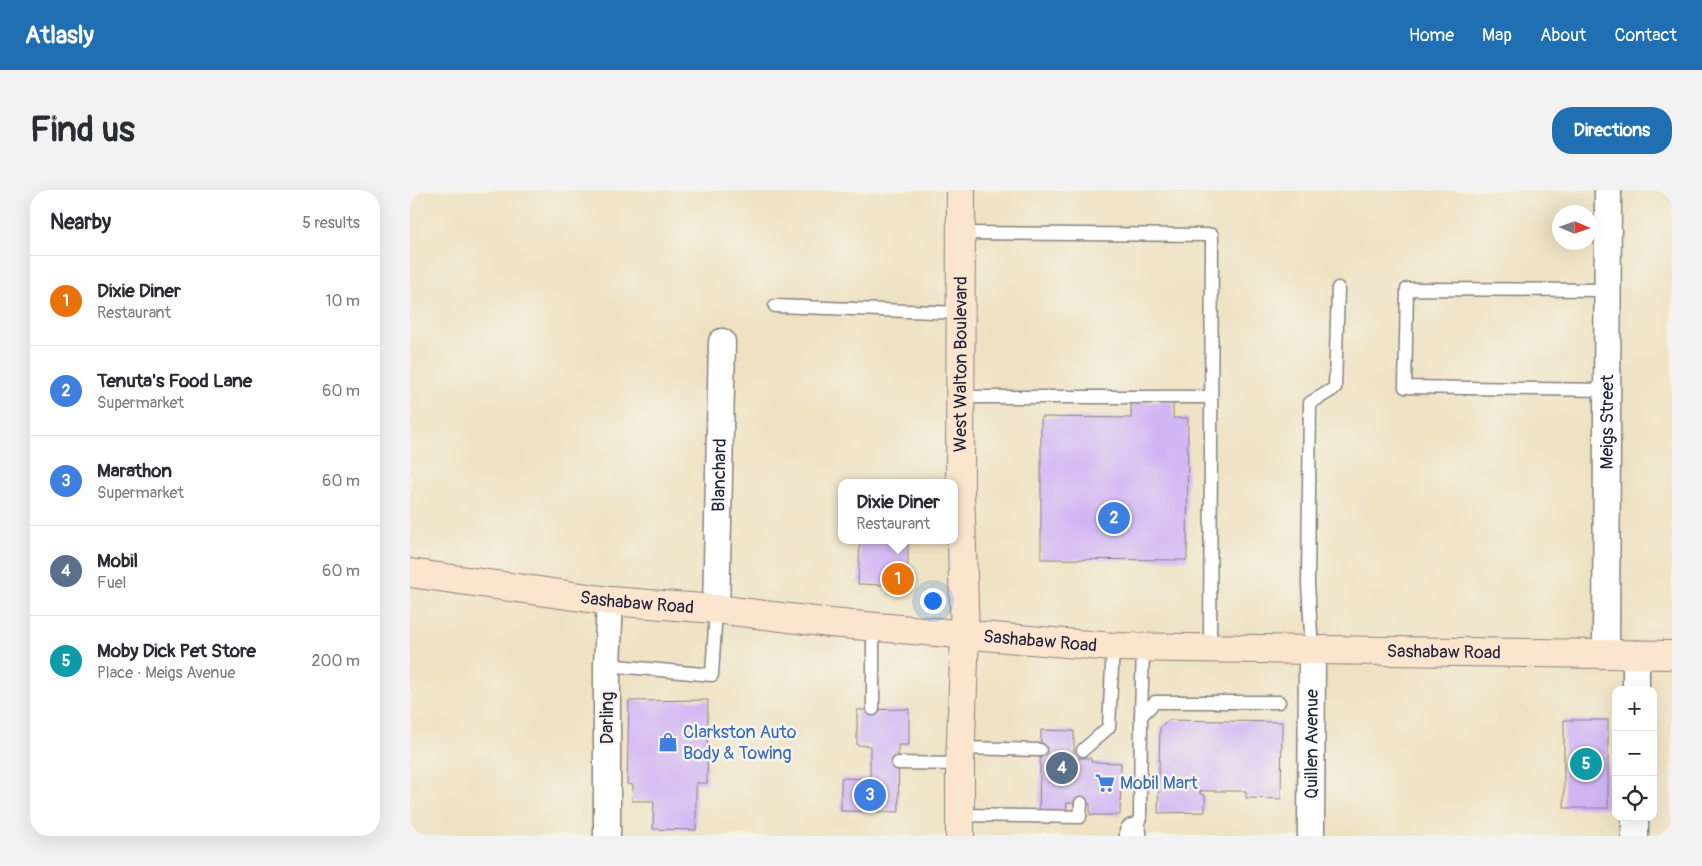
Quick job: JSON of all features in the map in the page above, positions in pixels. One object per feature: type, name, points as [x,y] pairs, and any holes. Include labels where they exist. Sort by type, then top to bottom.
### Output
[{"type":"street","name":"West Walton Boulevard","points":[[960,826],[960,756],[965,634],[960,491],[961,190]]},
{"type":"street","name":"Meigs Street","points":[[1606,654],[1608,190]]},
{"type":"street","name":"Blanchard","points":[[716,610],[722,342]]},
{"type":"street","name":"Sashabaw Road","points":[[410,573],[610,601],[716,610],[874,628],[965,634],[1113,648],[1672,655]]},
{"type":"street","name":"Darling","points":[[607,836],[607,665],[610,601]]},
{"type":"street","name":"Quillen Avenue","points":[[1311,836],[1312,651]]},
{"type":"street","points":[[1636,654],[1636,686]]},
{"type":"street","points":[[1635,821],[1635,836]]},
{"type":"lane","points":[[961,233],[1212,235],[1210,650]]},
{"type":"lane","points":[[1312,651],[1308,583],[1310,403],[1336,388],[1338,288]]},
{"type":"lane","points":[[1607,290],[1407,289],[1405,387],[1607,390]]},
{"type":"lane","points":[[775,306],[961,313]]},
{"type":"lane","points":[[961,397],[1211,397]]},
{"type":"lane","points":[[607,665],[712,675],[716,610]]},
{"type":"lane","points":[[873,709],[874,628]]},
{"type":"lane","points":[[1080,753],[1109,727],[1113,648]]},
{"type":"lane","points":[[1133,834],[1140,818],[1143,648]]},
{"type":"lane","points":[[1141,716],[1155,702],[1279,702]]},
{"type":"lane","points":[[898,763],[1040,750]]},
{"type":"lane","points":[[960,826],[1080,817],[1081,803]]},
{"type":"building","points":[[1131,402],[1173,402],[1173,418],[1188,418],[1187,560],[1041,559],[1041,417],[1131,418]]},
{"type":"building","points":[[860,544],[908,544],[908,586],[858,584]]},
{"type":"building","name":"Clarkston Auto Body & Towing","points":[[708,700],[707,783],[696,783],[696,830],[653,829],[654,801],[632,801],[633,785],[627,784],[629,701]]},
{"type":"building","points":[[909,709],[909,745],[898,745],[899,812],[841,811],[841,778],[870,779],[870,746],[857,745],[857,710]]},
{"type":"building","points":[[1168,720],[1282,722],[1281,799],[1246,798],[1246,791],[1200,791],[1200,794],[1205,795],[1205,812],[1158,813],[1160,728]]},
{"type":"building","points":[[1564,720],[1608,720],[1608,808],[1564,808]]},
{"type":"building","points":[[1041,730],[1074,731],[1074,758],[1091,758],[1091,762],[1121,763],[1120,815],[1090,815],[1090,804],[1081,803],[1067,803],[1066,813],[1039,813]]},
{"type":"place","name":"Tenuta's Food Lane","points":[[1114,518]]},
{"type":"place","name":"Dixie Diner","points":[[898,579]]},
{"type":"place","name":"Clarkston Auto Body & Towing","points":[[668,742]]},
{"type":"place","name":"Moby Dick Pet Store","points":[[1586,764]]},
{"type":"place","name":"Mobil","points":[[1062,768]]},
{"type":"place","name":"Mobil Mart","points":[[1105,783]]},
{"type":"place","name":"Marathon","points":[[870,795]]}]
